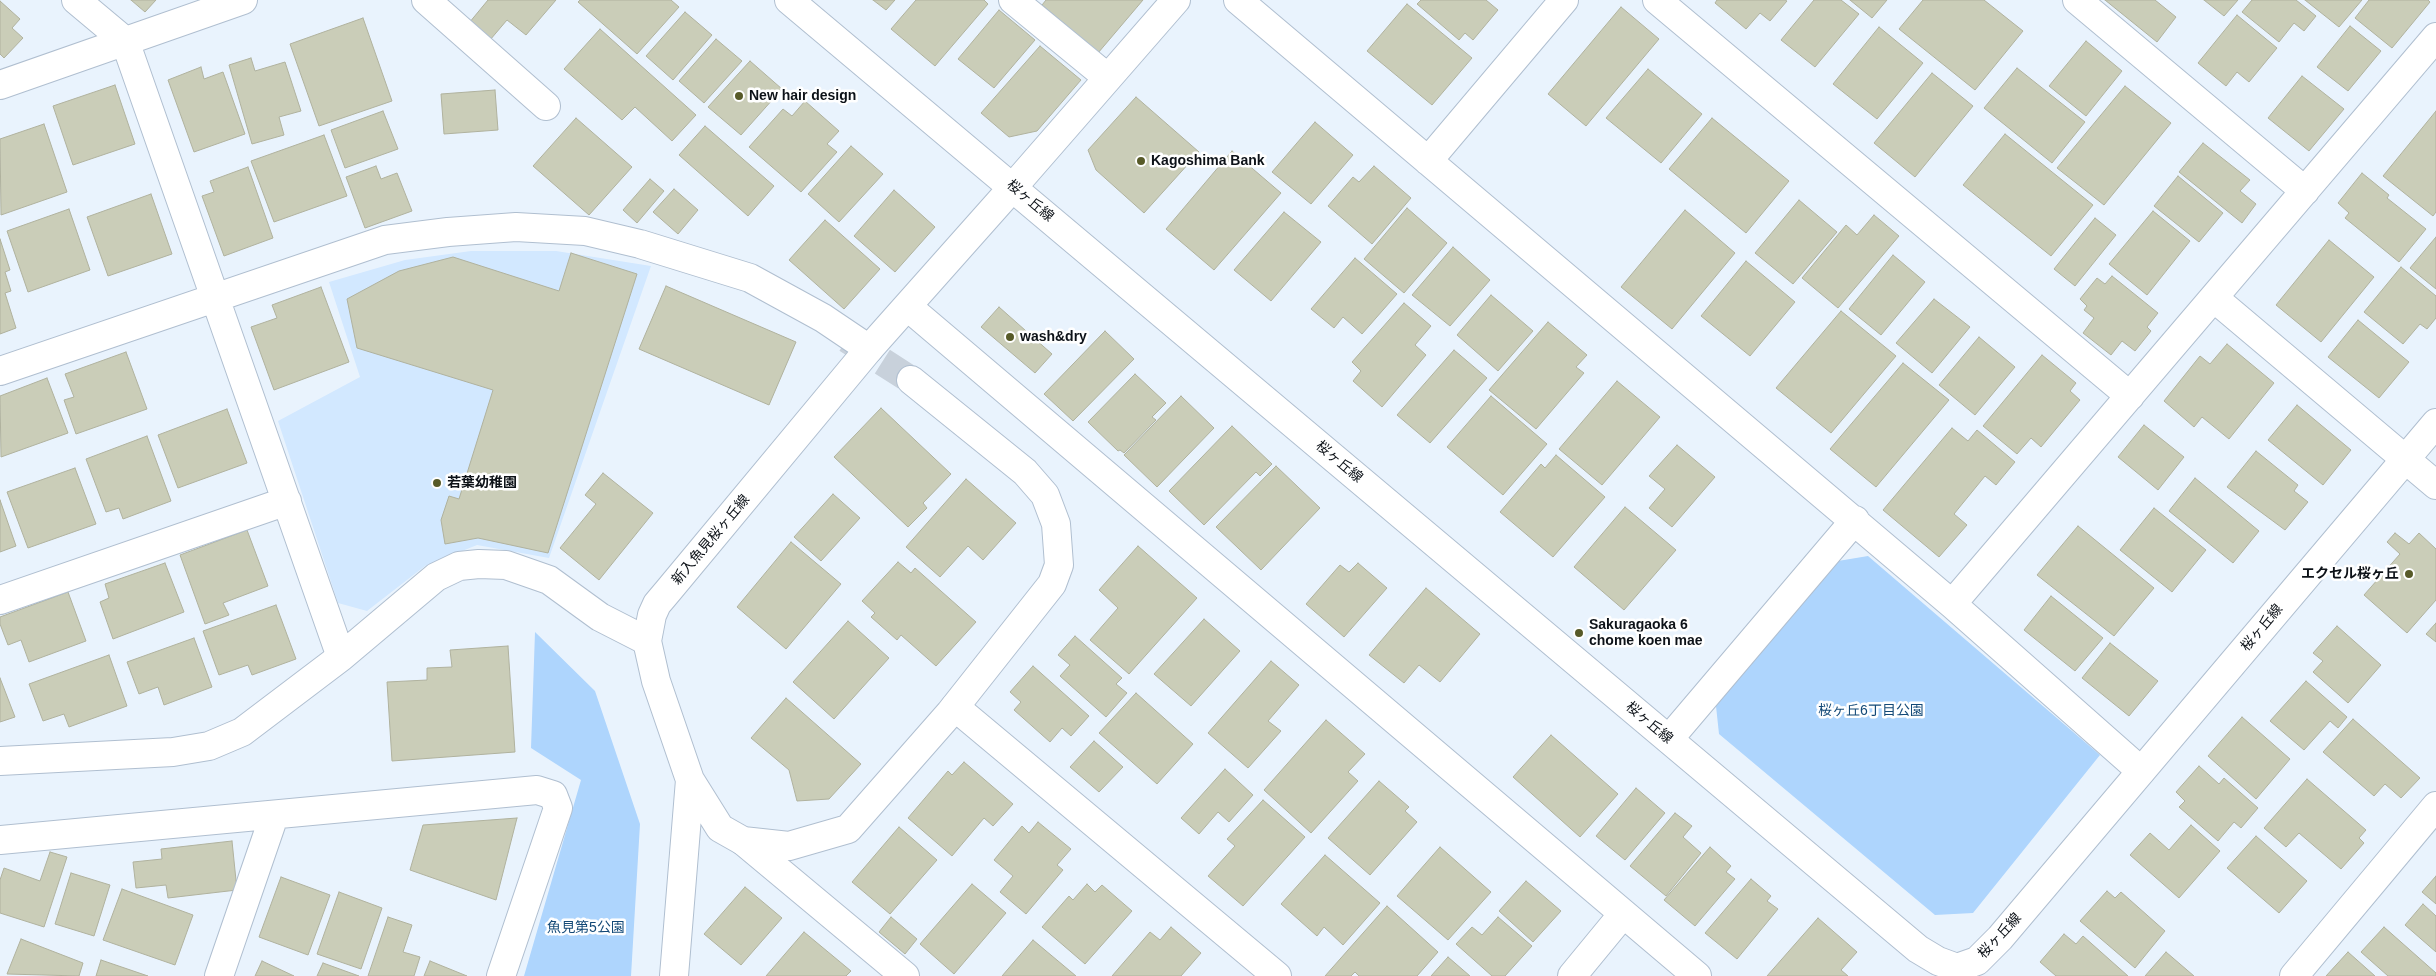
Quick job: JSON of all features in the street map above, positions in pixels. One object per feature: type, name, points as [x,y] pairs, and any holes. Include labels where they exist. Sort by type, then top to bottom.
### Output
[{"type":"street","points":[[76,0],[125,41],[341,657]]},
{"type":"street","points":[[0,85],[242,0]]},
{"type":"street","points":[[426,0],[546,106]]},
{"type":"street","name":"桜ヶ丘線","points":[[789,0],[1918,948],[1959,972],[1977,961],[2000,938],[2436,423]]},
{"type":"street","points":[[1013,0],[1108,78]]},
{"type":"street","name":"新入魚見桜ヶ丘線","points":[[674,976],[690,780],[656,681],[647,641],[652,616],[657,604],[869,349],[908,308],[1176,0]]},
{"type":"street","points":[[1238,0],[1854,520],[2142,771]]},
{"type":"street","points":[[1428,161],[1564,0]]},
{"type":"street","points":[[1656,0],[2130,396]]},
{"type":"street","points":[[2078,0],[2305,191]]},
{"type":"street","points":[[1952,604],[2436,37]]},
{"type":"street","points":[[0,371],[385,240],[448,232],[516,228],[585,231],[640,244],[750,278],[823,318],[869,349]]},
{"type":"street","points":[[2214,298],[2436,486]]},
{"type":"street","points":[[908,308],[1697,976]]},
{"type":"street","points":[[743,841],[788,846],[848,829],[955,707],[1052,584],[1059,565],[1056,524],[1045,495],[1025,472],[911,380]]},
{"type":"street","points":[[0,600],[287,502]]},
{"type":"street","points":[[1669,739],[1854,520]]},
{"type":"street","points":[[0,760],[173,752],[209,746],[242,732],[341,657],[436,577],[459,566],[479,564],[506,565],[549,580],[600,618],[647,641]]},
{"type":"street","points":[[955,707],[1277,976]]},
{"type":"street","points":[[690,780],[720,828],[743,841],[904,976]]},
{"type":"street","points":[[0,840],[274,816],[537,790],[553,795],[558,808],[501,976]]},
{"type":"street","points":[[2294,976],[2436,806]]},
{"type":"street","points":[[219,976],[274,816]]},
{"type":"street","points":[[1572,976],[1623,914]]},
{"type":"shaded area","name":"若葉幼稚園","points":[[471,251],[556,251],[651,266],[549,558],[477,545],[425,566],[367,611],[338,603],[278,421],[360,377],[329,282],[405,260]]},
{"type":"green space","name":"桜ヶ丘6丁目公園","points":[[1868,556],[2100,755],[1973,913],[1935,915],[1719,734],[1716,706],[1838,561]]},
{"type":"green space","name":"魚見第5公園","points":[[535,632],[595,691],[640,824],[631,976],[524,976],[581,780],[531,748]]},
{"type":"building","points":[[131,0],[156,0],[145,12]]},
{"type":"building","points":[[488,0],[556,0],[526,35],[507,20],[490,40],[469,23]]},
{"type":"building","points":[[580,0],[671,0],[679,7],[637,54],[578,2]]},
{"type":"building","points":[[873,0],[895,0],[886,10]]},
{"type":"building","points":[[916,0],[984,0],[988,4],[935,66],[891,29]]},
{"type":"building","points":[[1046,0],[1143,0],[1098,53],[1042,5]]},
{"type":"building","points":[[1421,0],[1486,0],[1498,10],[1473,40],[1465,33],[1459,40],[1417,4]]},
{"type":"building","points":[[1717,0],[1787,1],[1770,21],[1760,13],[1746,29],[1715,3]]},
{"type":"building","points":[[1814,0],[1841,0],[1859,14],[1815,67],[1781,40]]},
{"type":"building","points":[[1850,0],[1887,0],[1872,18]]},
{"type":"building","points":[[1923,0],[1984,0],[2023,31],[1975,90],[1899,29]]},
{"type":"building","points":[[2105,0],[2155,0],[2176,17],[2157,42]]},
{"type":"building","points":[[2204,0],[2238,0],[2224,16]]},
{"type":"building","points":[[2252,0],[2296,0],[2316,16],[2304,31],[2294,23],[2279,42],[2242,12]]},
{"type":"building","points":[[2305,0],[2362,0],[2339,27]]},
{"type":"building","points":[[2369,0],[2428,0],[2430,2],[2392,48],[2355,18]]},
{"type":"building","points":[[0,1],[20,19],[12,28],[23,38],[4,58],[0,54]]},
{"type":"building","points":[[1407,4],[1472,58],[1432,105],[1367,51]]},
{"type":"building","points":[[1621,7],[1659,39],[1586,126],[1548,94]]},
{"type":"building","points":[[999,10],[1035,40],[994,88],[958,59]]},
{"type":"building","points":[[685,12],[712,35],[673,80],[646,56]]},
{"type":"building","points":[[2237,15],[2277,48],[2249,82],[2237,72],[2226,86],[2198,63]]},
{"type":"building","points":[[363,18],[392,101],[319,126],[290,44]]},
{"type":"building","points":[[2350,26],[2381,51],[2348,91],[2317,67]]},
{"type":"building","points":[[1879,27],[1923,63],[1877,119],[1833,84]]},
{"type":"building","points":[[600,29],[696,115],[672,141],[635,107],[622,120],[564,69]]},
{"type":"building","points":[[716,39],[742,61],[704,103],[679,81]]},
{"type":"building","points":[[2086,41],[2122,71],[2086,116],[2049,86]]},
{"type":"building","points":[[1040,46],[1081,80],[1037,131],[1009,137],[981,113]]},
{"type":"building","points":[[251,58],[255,71],[285,62],[301,111],[279,117],[284,135],[252,144],[229,65]]},
{"type":"building","points":[[750,61],[782,89],[741,135],[708,107]]},
{"type":"building","points":[[201,67],[204,79],[223,72],[245,134],[194,152],[168,80]]},
{"type":"building","points":[[2017,68],[2085,122],[2052,163],[1984,108]]},
{"type":"building","points":[[1648,69],[1702,114],[1661,163],[1606,118]]},
{"type":"building","points":[[1932,73],[1973,106],[1915,177],[1874,143]]},
{"type":"building","points":[[2302,76],[2344,109],[2309,151],[2268,118]]},
{"type":"building","points":[[115,85],[135,144],[73,165],[53,106]]},
{"type":"building","points":[[2125,86],[2171,123],[2104,205],[2057,168]]},
{"type":"building","points":[[495,90],[498,130],[444,134],[441,94]]},
{"type":"building","name":"Kagoshima Bank","points":[[1136,97],[1199,152],[1144,213],[1096,170],[1088,150]]},
{"type":"building","points":[[805,101],[839,131],[827,144],[837,152],[801,192],[749,147],[783,109],[792,116]]},
{"type":"building","points":[[383,111],[398,149],[345,168],[331,130]]},
{"type":"building","points":[[2436,111],[2436,212],[2433,216],[2383,176]]},
{"type":"building","points":[[576,118],[632,167],[589,215],[533,166]]},
{"type":"building","points":[[1712,118],[1789,181],[1746,233],[1669,169]]},
{"type":"building","points":[[1315,122],[1353,155],[1311,204],[1272,172]]},
{"type":"building","points":[[44,124],[67,192],[1,215],[0,139]]},
{"type":"building","points":[[705,126],[774,186],[748,216],[679,155]]},
{"type":"building","points":[[2005,134],[2093,205],[2051,256],[1963,185]]},
{"type":"building","points":[[324,135],[347,196],[274,222],[251,161]]},
{"type":"building","points":[[2203,143],[2250,180],[2240,191],[2256,204],[2242,223],[2179,172]]},
{"type":"building","points":[[851,146],[883,174],[839,222],[808,194]]},
{"type":"building","points":[[1232,151],[1281,193],[1214,270],[1166,229]]},
{"type":"building","points":[[376,166],[381,179],[397,173],[412,211],[365,228],[346,177]]},
{"type":"building","points":[[1374,166],[1411,198],[1372,244],[1328,206],[1353,177],[1359,182]]},
{"type":"building","points":[[248,167],[273,238],[224,256],[202,196],[214,192],[210,181]]},
{"type":"building","points":[[2362,173],[2389,195],[2387,198],[2426,229],[2399,262],[2345,218],[2349,213],[2338,203]]},
{"type":"building","points":[[2178,176],[2223,213],[2199,242],[2154,206]]},
{"type":"building","points":[[650,179],[664,191],[637,223],[623,210]]},
{"type":"building","points":[[674,189],[698,210],[678,234],[653,212]]},
{"type":"building","points":[[894,190],[935,227],[895,272],[854,236]]},
{"type":"building","points":[[151,194],[172,254],[108,276],[87,217]]},
{"type":"building","points":[[1799,200],[1837,232],[1793,284],[1755,253]]},
{"type":"building","points":[[1407,208],[1447,243],[1404,293],[1364,259]]},
{"type":"building","points":[[69,209],[90,270],[28,292],[7,231]]},
{"type":"building","points":[[1685,210],[1735,253],[1672,329],[1621,287]]},
{"type":"building","points":[[2153,211],[2190,241],[2147,295],[2109,264]]},
{"type":"building","points":[[1284,212],[1321,242],[1271,301],[1234,270]]},
{"type":"building","points":[[1874,215],[1899,236],[1838,308],[1802,278],[1846,225],[1857,235]]},
{"type":"building","points":[[2095,218],[2116,235],[2075,286],[2054,269]]},
{"type":"building","points":[[825,220],[880,269],[844,309],[789,260]]},
{"type":"building","points":[[2436,237],[2436,289],[2410,268]]},
{"type":"building","points":[[0,239],[10,270],[5,272],[11,291],[5,293],[16,328],[0,334]]},
{"type":"building","points":[[2329,240],[2374,277],[2321,342],[2276,305]]},
{"type":"building","points":[[1453,247],[1490,280],[1450,326],[1412,295]]},
{"type":"building","points":[[571,253],[637,274],[548,553],[478,538],[445,544],[441,520],[449,496],[459,499],[493,390],[357,348],[347,299],[399,271],[453,257],[559,291]]},
{"type":"building","points":[[1893,255],[1925,282],[1881,335],[1849,309]]},
{"type":"building","points":[[1355,258],[1397,294],[1362,334],[1343,317],[1334,328],[1311,309]]},
{"type":"building","points":[[1746,261],[1795,302],[1750,356],[1701,316]]},
{"type":"building","points":[[2401,267],[2436,296],[2436,318],[2427,329],[2420,324],[2403,344],[2364,312]]},
{"type":"building","points":[[2112,276],[2158,313],[2147,327],[2151,331],[2135,351],[2122,341],[2111,355],[2083,333],[2094,318],[2084,310],[2087,306],[2080,299],[2097,278],[2105,284]]},
{"type":"building","points":[[666,286],[796,342],[769,405],[639,349]]},
{"type":"building","points":[[321,287],[349,362],[274,390],[251,327],[277,318],[272,305]]},
{"type":"building","points":[[1491,295],[1533,331],[1498,371],[1457,335]]},
{"type":"building","points":[[1934,299],[1970,327],[1932,373],[1896,343]]},
{"type":"building","points":[[1404,303],[1431,326],[1415,345],[1426,355],[1382,407],[1353,381],[1361,371],[1352,362]]},
{"type":"building","points":[[999,307],[1052,354],[1035,373],[981,327]]},
{"type":"building","points":[[1841,311],[1896,356],[1831,433],[1776,388]]},
{"type":"building","points":[[2358,320],[2409,362],[2379,398],[2328,357]]},
{"type":"building","points":[[1548,322],[1587,355],[1576,367],[1584,373],[1536,429],[1489,390]]},
{"type":"building","points":[[1105,331],[1134,359],[1073,421],[1044,394]]},
{"type":"building","points":[[1979,337],[2015,367],[1975,415],[1939,385]]},
{"type":"building","points":[[2227,344],[2274,383],[2229,439],[2202,417],[2194,427],[2164,401],[2200,356],[2210,364]]},
{"type":"building","points":[[1454,350],[1487,378],[1430,443],[1397,415]]},
{"type":"building","points":[[126,352],[147,409],[76,434],[64,400],[74,397],[65,374]]},
{"type":"building","points":[[2042,355],[2076,383],[2070,391],[2080,400],[2041,447],[2031,438],[2017,454],[1983,426]]},
{"type":"building","points":[[1903,363],[1949,400],[1876,487],[1830,449]]},
{"type":"building","points":[[1135,374],[1166,403],[1152,417],[1156,420],[1124,453],[1120,450],[1118,451],[1088,422]]},
{"type":"building","points":[[47,378],[68,433],[1,457],[0,396]]},
{"type":"building","points":[[1617,381],[1660,417],[1602,485],[1559,449]]},
{"type":"building","points":[[1181,396],[1214,428],[1157,487],[1124,455]]},
{"type":"building","points":[[1491,396],[1547,444],[1503,495],[1447,447]]},
{"type":"building","points":[[2297,405],[2351,450],[2323,485],[2268,440]]},
{"type":"building","points":[[881,408],[951,474],[923,503],[927,508],[908,527],[834,457]]},
{"type":"building","points":[[227,409],[247,463],[178,488],[158,435]]},
{"type":"building","points":[[2144,425],[2184,457],[2158,490],[2118,457]]},
{"type":"building","points":[[1232,426],[1272,464],[1260,476],[1256,472],[1204,525],[1169,491]]},
{"type":"building","points":[[1952,428],[1968,441],[1977,430],[2015,462],[1996,485],[1985,476],[1954,514],[1967,525],[1939,557],[1883,510]]},
{"type":"building","points":[[147,436],[171,501],[123,519],[119,508],[106,512],[86,459]]},
{"type":"building","points":[[1677,445],[1715,477],[1672,527],[1649,508],[1665,489],[1649,476]]},
{"type":"building","points":[[2256,451],[2298,485],[2294,491],[2308,502],[2285,530],[2227,487]]},
{"type":"building","points":[[1556,455],[1605,497],[1553,557],[1500,512],[1541,464],[1545,468]]},
{"type":"building","points":[[1276,466],[1320,508],[1261,570],[1216,527]]},
{"type":"building","points":[[75,468],[96,524],[28,548],[7,492]]},
{"type":"building","points":[[603,473],[653,513],[599,580],[560,548],[596,504],[585,495]]},
{"type":"building","points":[[2195,478],[2259,531],[2233,563],[2169,511]]},
{"type":"building","points":[[966,479],[1016,523],[983,560],[968,546],[940,577],[906,547]]},
{"type":"building","points":[[833,494],[860,518],[821,561],[794,537]]},
{"type":"building","points":[[0,500],[16,546],[0,552]]},
{"type":"building","points":[[1625,507],[1676,550],[1624,610],[1574,567]]},
{"type":"building","points":[[2154,508],[2206,550],[2172,592],[2120,550]]},
{"type":"building","points":[[2078,526],[2154,588],[2114,636],[2037,575]]},
{"type":"building","points":[[247,530],[268,586],[223,603],[229,615],[205,624],[180,555]]},
{"type":"building","name":"エクセル桜ヶ丘","points":[[2395,533],[2409,544],[2419,533],[2436,549],[2436,600],[2407,633],[2364,595],[2400,554],[2387,542]]},
{"type":"building","points":[[791,542],[841,584],[786,649],[737,607]]},
{"type":"building","points":[[1138,546],[1197,598],[1129,674],[1090,640],[1118,608],[1099,590]]},
{"type":"building","points":[[898,562],[911,573],[915,568],[976,622],[936,666],[901,635],[897,640],[871,617],[875,613],[862,601]]},
{"type":"building","points":[[165,563],[184,612],[113,639],[100,602],[109,598],[105,584]]},
{"type":"building","points":[[1358,563],[1387,588],[1344,637],[1306,604],[1340,565],[1349,572]]},
{"type":"building","points":[[1426,588],[1480,634],[1440,682],[1419,665],[1404,683],[1369,655]]},
{"type":"building","points":[[68,592],[86,641],[29,662],[21,640],[8,645],[0,624],[0,617]]},
{"type":"building","points":[[2051,596],[2103,638],[2075,671],[2024,630]]},
{"type":"building","points":[[276,605],[296,659],[252,675],[248,665],[219,675],[203,631]]},
{"type":"building","points":[[1204,619],[1240,651],[1191,706],[1154,674]]},
{"type":"building","points":[[848,621],[889,658],[834,719],[793,682]]},
{"type":"building","points":[[2436,623],[2436,642],[2426,634]]},
{"type":"building","points":[[2337,626],[2381,665],[2348,703],[2313,672],[2323,661],[2313,653]]},
{"type":"building","points":[[1075,636],[1122,678],[1116,684],[1127,693],[1106,717],[1060,676],[1070,665],[1058,655]]},
{"type":"building","points":[[194,638],[212,687],[164,705],[158,687],[139,694],[127,662]]},
{"type":"building","points":[[2110,643],[2158,681],[2129,716],[2082,678]]},
{"type":"building","points":[[508,646],[515,752],[392,761],[387,682],[427,680],[427,668],[452,667],[450,650]]},
{"type":"building","points":[[109,655],[127,706],[69,727],[64,714],[43,721],[29,684]]},
{"type":"building","points":[[1271,661],[1299,685],[1268,721],[1281,731],[1248,768],[1208,733]]},
{"type":"building","points":[[1033,666],[1089,716],[1071,736],[1062,728],[1050,742],[1014,710],[1021,702],[1010,692]]},
{"type":"building","points":[[0,678],[15,717],[0,722]]},
{"type":"building","points":[[2306,681],[2347,717],[2338,728],[2330,721],[2304,750],[2270,721]]},
{"type":"building","points":[[1136,693],[1193,744],[1157,784],[1099,733]]},
{"type":"building","points":[[786,698],[861,764],[829,799],[797,801],[789,770],[751,738]]},
{"type":"building","points":[[2242,717],[2290,759],[2256,799],[2208,756]]},
{"type":"building","points":[[2353,719],[2420,778],[2401,798],[2385,784],[2374,796],[2323,752]]},
{"type":"building","points":[[1326,720],[1365,754],[1348,772],[1358,781],[1311,833],[1264,790]]},
{"type":"building","points":[[1551,735],[1618,794],[1580,837],[1513,777]]},
{"type":"building","points":[[1094,741],[1123,767],[1099,792],[1070,767]]},
{"type":"building","points":[[964,762],[1013,804],[993,826],[984,818],[952,856],[908,818],[948,771],[952,775]]},
{"type":"building","points":[[2199,766],[2219,784],[2224,778],[2258,808],[2241,828],[2234,822],[2218,841],[2179,807],[2185,801],[2176,792]]},
{"type":"building","points":[[1225,769],[1253,795],[1229,822],[1218,812],[1199,834],[1181,818]]},
{"type":"building","points":[[2307,779],[2366,830],[2359,838],[2364,843],[2341,869],[2299,833],[2286,847],[2264,828]]},
{"type":"building","points":[[1379,781],[1409,807],[1405,811],[1417,822],[1370,875],[1328,838]]},
{"type":"building","points":[[1636,788],[1665,813],[1625,860],[1596,836]]},
{"type":"building","points":[[1263,800],[1305,837],[1243,906],[1208,876],[1235,846],[1227,839]]},
{"type":"building","points":[[1675,813],[1692,826],[1683,837],[1701,853],[1666,896],[1630,866]]},
{"type":"building","points":[[517,818],[496,900],[410,870],[423,825]]},
{"type":"building","points":[[1038,822],[1071,849],[1057,865],[1063,870],[1026,914],[1000,892],[1013,876],[994,860],[1022,826],[1029,833]]},
{"type":"building","points":[[2191,825],[2220,851],[2179,898],[2130,855],[2150,833],[2169,850]]},
{"type":"building","points":[[899,827],[937,860],[890,914],[852,882]]},
{"type":"building","points":[[2256,836],[2307,881],[2279,913],[2227,868]]},
{"type":"building","points":[[232,841],[237,890],[168,898],[166,885],[136,888],[133,862],[162,859],[161,849]]},
{"type":"building","points":[[1440,847],[1491,892],[1448,940],[1397,896]]},
{"type":"building","points":[[1710,847],[1731,866],[1726,872],[1735,879],[1695,926],[1664,900]]},
{"type":"building","points":[[50,852],[67,857],[44,927],[0,913],[0,880],[4,868],[40,881]]},
{"type":"building","points":[[1325,855],[1380,903],[1343,945],[1324,927],[1317,936],[1281,904]]},
{"type":"building","points":[[71,873],[110,885],[94,936],[55,924]]},
{"type":"building","points":[[2436,876],[2436,904],[2422,892]]},
{"type":"building","points":[[281,877],[330,895],[308,955],[259,937]]},
{"type":"building","points":[[1751,879],[1771,896],[1767,901],[1778,909],[1737,959],[1705,933]]},
{"type":"building","points":[[1526,881],[1561,911],[1533,942],[1499,911]]},
{"type":"building","points":[[972,884],[1006,913],[954,974],[920,944]]},
{"type":"building","points":[[1087,884],[1095,892],[1102,885],[1132,911],[1085,964],[1042,927],[1069,896],[1073,900]]},
{"type":"building","points":[[745,887],[782,918],[741,965],[704,934]]},
{"type":"building","points":[[122,889],[193,915],[175,965],[103,940]]},
{"type":"building","points":[[2107,891],[2115,898],[2121,892],[2165,931],[2135,968],[2080,921]]},
{"type":"building","points":[[339,892],[382,908],[361,969],[317,954]]},
{"type":"building","points":[[2423,904],[2436,916],[2436,952],[2405,925]]},
{"type":"building","points":[[1387,906],[1438,952],[1417,976],[1359,976],[1355,972],[1351,976],[1325,976]]},
{"type":"building","points":[[388,917],[412,925],[403,952],[420,957],[414,976],[368,976]]},
{"type":"building","points":[[891,917],[917,939],[905,954],[879,932]]},
{"type":"building","points":[[1498,917],[1532,946],[1505,976],[1492,976],[1456,944],[1472,927],[1482,935]]},
{"type":"building","points":[[1818,918],[1857,952],[1841,970],[1848,976],[1767,976]]},
{"type":"building","points":[[1171,927],[1201,953],[1181,976],[1112,976],[1150,932],[1160,940]]},
{"type":"building","points":[[2384,927],[2436,973],[2436,976],[2388,976],[2361,952]]},
{"type":"building","points":[[804,932],[851,971],[846,976],[766,976]]},
{"type":"building","points":[[2064,934],[2076,944],[2083,936],[2128,976],[2056,976],[2040,962]]},
{"type":"building","points":[[21,939],[83,963],[79,976],[7,974]]},
{"type":"building","points":[[1033,940],[1076,976],[1002,976]]},
{"type":"building","points":[[2166,952],[2194,976],[2145,976]]},
{"type":"building","points":[[2348,952],[2375,976],[2326,976]]},
{"type":"building","points":[[1448,957],[1470,976],[1431,976]]},
{"type":"building","points":[[101,960],[148,976],[96,976]]},
{"type":"building","points":[[262,961],[294,976],[255,976]]},
{"type":"building","points":[[430,961],[467,976],[424,976]]},
{"type":"building","points":[[323,963],[359,976],[317,976]]},
{"type":"tunnel","points":[[847,339],[911,380]]},
{"type":"place","name":"New hair design","points":[[739,96]]},
{"type":"place","name":"Kagoshima Bank","points":[[1141,161]]},
{"type":"place","name":"wash&dry","points":[[1010,337]]},
{"type":"place","name":"若葉幼稚園","points":[[437,483]]},
{"type":"place","name":"エクセル桜ヶ丘","points":[[2409,574]]},
{"type":"place","name":"Sakuragaoka 6 chome koen mae","points":[[1579,633]]}]
